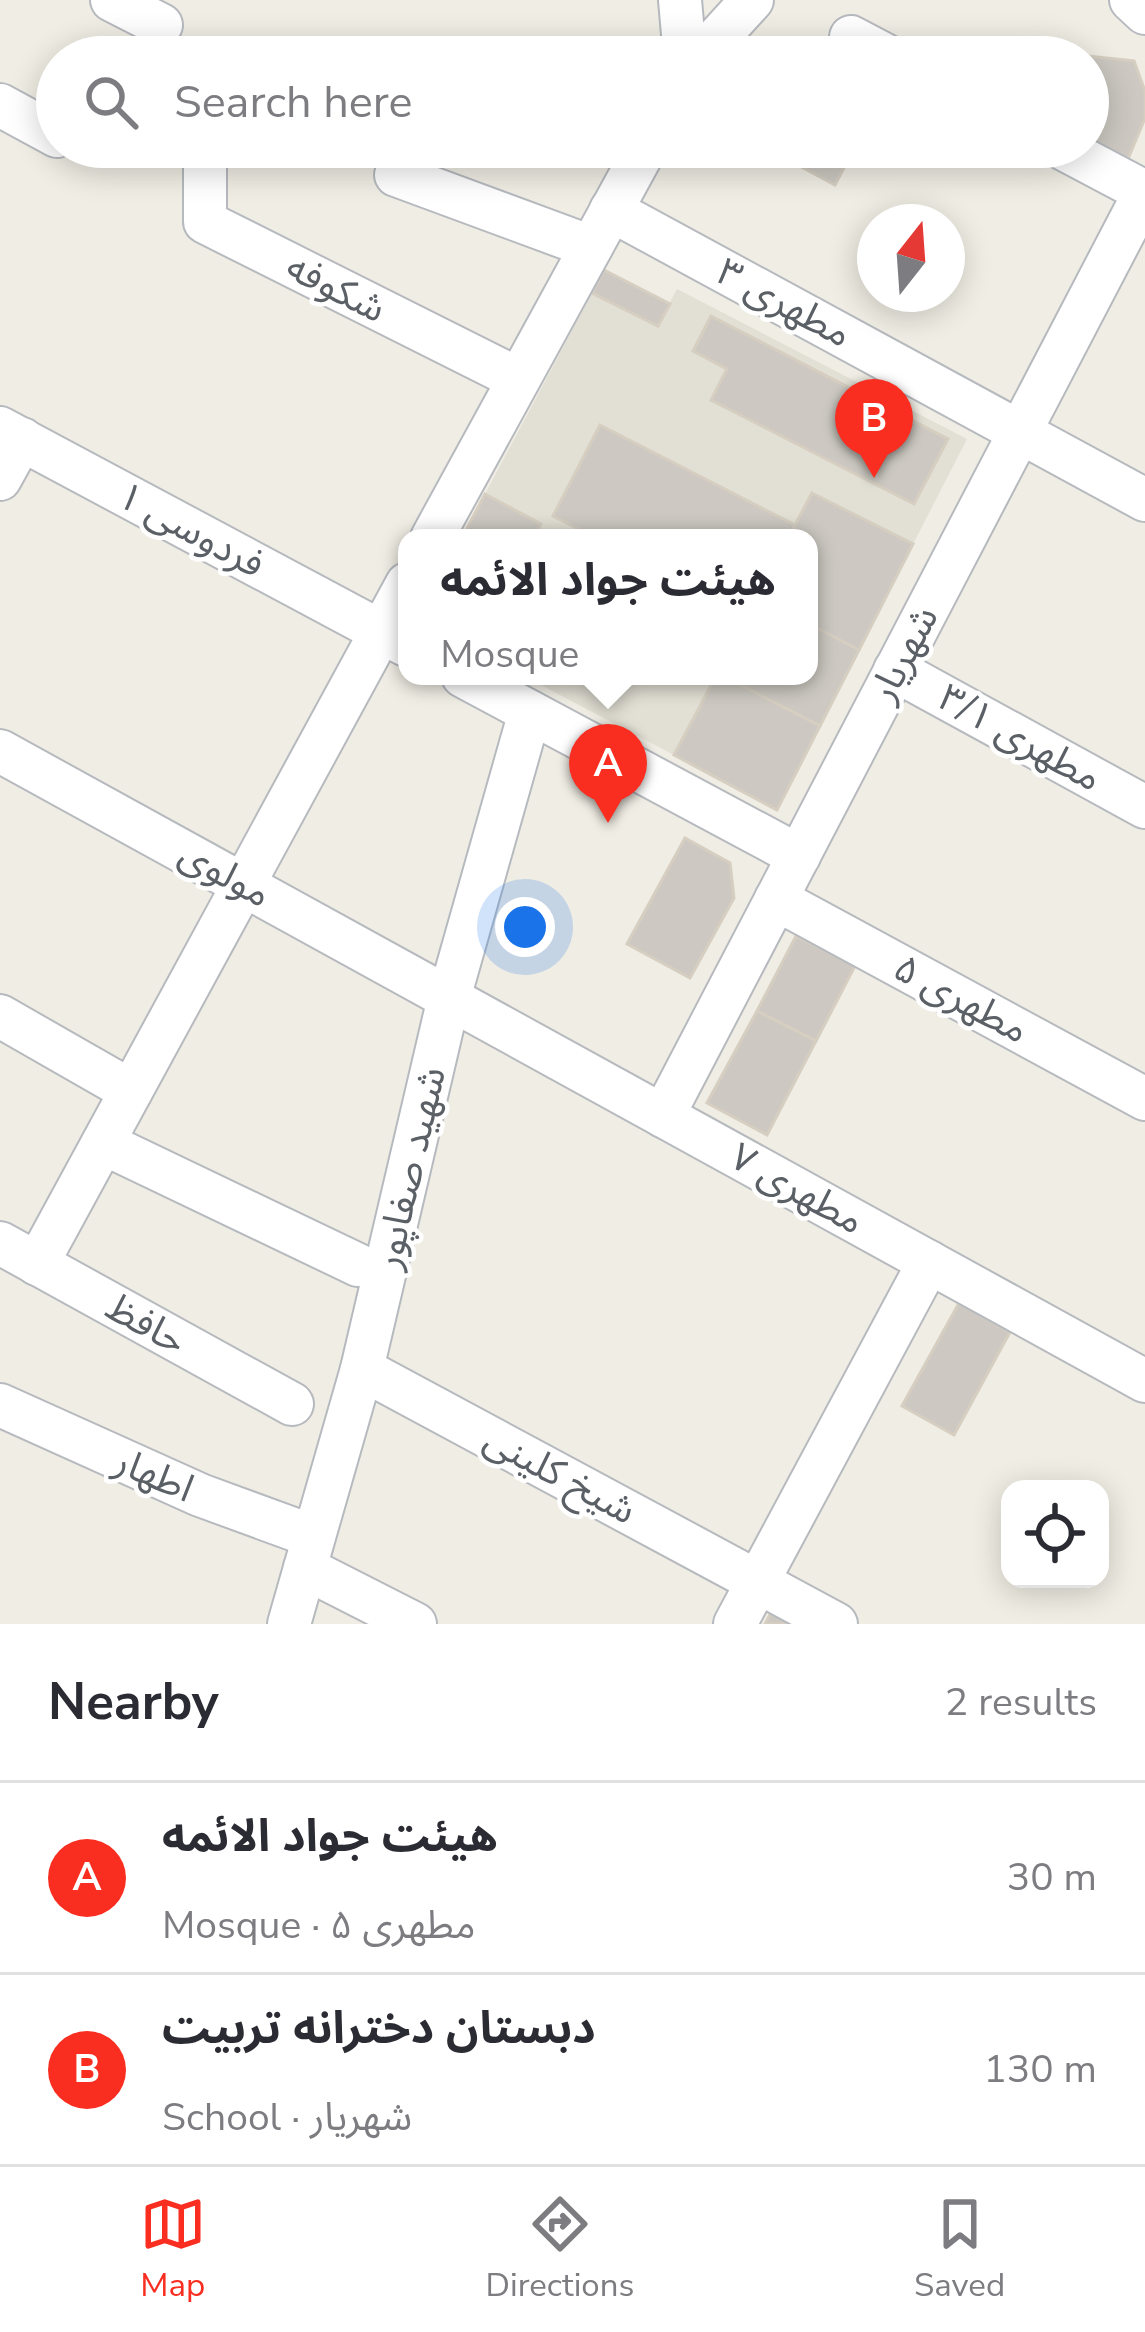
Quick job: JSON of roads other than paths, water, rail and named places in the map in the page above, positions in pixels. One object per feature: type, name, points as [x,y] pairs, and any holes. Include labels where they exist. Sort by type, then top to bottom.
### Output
[{"type":"street","points":[[112,0],[161,25]]},
{"type":"street","points":[[680,0],[684,36]]},
{"type":"street","points":[[719,36],[752,0]]},
{"type":"street","points":[[1130,0],[1145,13]]},
{"type":"street","points":[[0,105],[36,125]]},
{"type":"street","name":"شکوفه","points":[[205,168],[206,222],[518,379]]},
{"type":"street","points":[[437,529],[634,168]]},
{"type":"street","points":[[1100,168],[1145,192]]},
{"type":"street","points":[[396,175],[591,248]]},
{"type":"street","name":"شهریار","points":[[664,1116],[1145,192]]},
{"type":"street","name":"مطهری ۳","points":[[611,210],[1145,500]]},
{"type":"street","points":[[0,479],[11,434]]},
{"type":"street","name":"فردوسی ۱","points":[[11,434],[394,639]]},
{"type":"street","points":[[37,1264],[244,885],[394,639]]},
{"type":"street","name":"مطهری ۳/۱","points":[[895,670],[1145,807]]},
{"type":"street","points":[[480,685],[799,856]]},
{"type":"street","name":"شهید صفاپور","points":[[289,1624],[362,1369],[449,998],[530,712]]},
{"type":"street","name":"مولوی","points":[[0,751],[449,998]]},
{"type":"street","name":"مطهری ۵","points":[[776,899],[1145,1099]]},
{"type":"street","name":"مطهری ۷","points":[[449,998],[1145,1381]]},
{"type":"street","points":[[0,1016],[131,1091]]},
{"type":"street","points":[[103,1142],[358,1265]]},
{"type":"street","name":"حافظ","points":[[0,1244],[292,1404]]},
{"type":"street","points":[[735,1624],[929,1262]]},
{"type":"street","name":"شیخ کلینی","points":[[362,1369],[836,1624]]},
{"type":"street","name":"اطهار","points":[[0,1405],[308,1552],[415,1624]]},
{"type":"place","name":"دبستان دخترانه تربیت","points":[[874,478]]},
{"type":"place","name":"هیئت جواد الائمه","points":[[608,823]]}]
